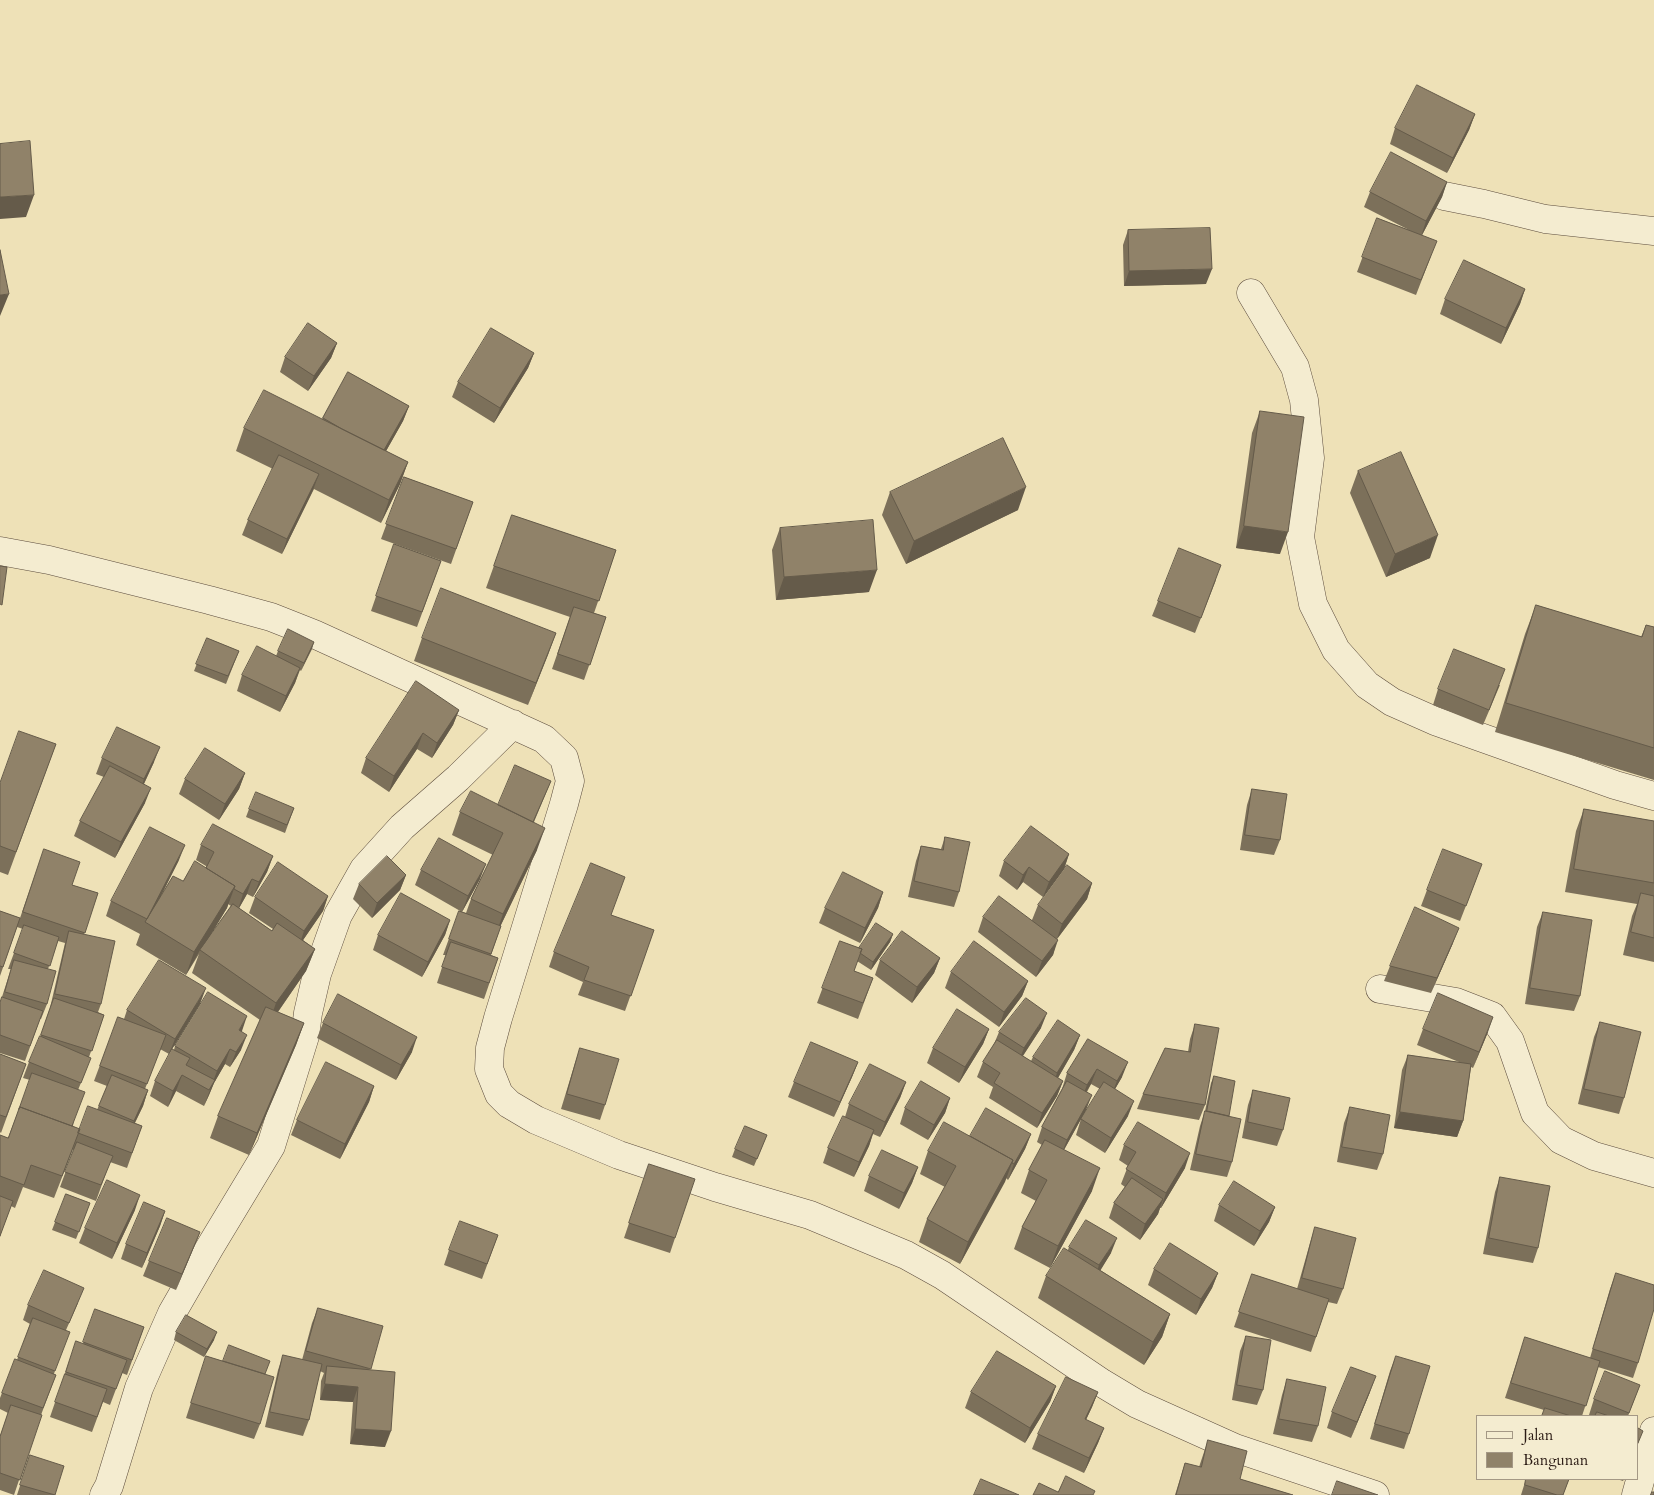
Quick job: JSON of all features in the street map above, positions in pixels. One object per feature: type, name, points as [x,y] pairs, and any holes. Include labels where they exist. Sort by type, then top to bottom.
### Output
[{"type":"street","points":[[1444,196],[1545,219],[1654,231]]},
{"type":"street","points":[[1251,293],[1295,366],[1302,392],[1310,458],[1300,537],[1313,604],[1336,650],[1367,684],[1392,702],[1444,724],[1616,785],[1654,796]]},
{"type":"street","points":[[0,551],[49,560],[271,617],[314,634],[514,724],[544,739],[564,758],[570,781],[490,1048],[489,1069],[499,1094],[509,1104],[536,1120],[619,1155],[715,1187],[810,1215],[906,1255],[942,1275],[1102,1383],[1137,1404],[1235,1448],[1375,1495]]},
{"type":"street","points":[[104,1495],[109,1486],[139,1388],[172,1313],[271,1146],[305,1036],[308,1012],[317,974],[338,915],[364,869],[402,827],[458,778],[514,724]]},
{"type":"street","points":[[1380,989],[1456,1002],[1492,1016],[1510,1041],[1535,1113],[1561,1140],[1594,1156],[1654,1173]]},
{"type":"street","points":[[1636,1495],[1654,1431]]},
{"type":"building","points":[[1417,85],[1475,114],[1453,158],[1395,128]]},
{"type":"building","points":[[30,141],[34,195],[0,197],[0,144]]},
{"type":"building","points":[[1391,152],[1447,182],[1426,221],[1370,192]]},
{"type":"building","points":[[1377,218],[1437,241],[1421,280],[1362,257]]},
{"type":"building","points":[[1210,228],[1212,269],[1129,271],[1128,230]]},
{"type":"building","points":[[0,250],[9,294],[0,295]]},
{"type":"building","points":[[1464,260],[1525,289],[1506,328],[1445,299]]},
{"type":"building","points":[[308,323],[337,343],[314,376],[285,357]]},
{"type":"building","points":[[491,328],[534,353],[500,408],[458,382]]},
{"type":"building","points":[[348,372],[409,406],[384,450],[323,418]]},
{"type":"building","points":[[264,390],[408,462],[389,500],[244,428]]},
{"type":"building","points":[[1260,411],[1304,417],[1288,532],[1244,526]]},
{"type":"building","points":[[1003,438],[1026,487],[914,541],[890,492]]},
{"type":"building","points":[[1401,452],[1438,535],[1395,554],[1358,471]]},
{"type":"building","points":[[279,455],[319,474],[287,539],[248,520]]},
{"type":"building","points":[[404,477],[473,502],[456,549],[386,524]]},
{"type":"building","points":[[512,515],[616,550],[599,601],[494,566]]},
{"type":"building","points":[[873,520],[877,570],[784,577],[780,528]]},
{"type":"building","points":[[394,544],[441,561],[422,612],[376,596]]},
{"type":"building","points":[[1179,548],[1221,565],[1201,618],[1158,601]]},
{"type":"building","points":[[0,566],[7,567],[2,605],[0,604]]},
{"type":"building","points":[[441,588],[556,633],[536,683],[422,638]]},
{"type":"building","points":[[1536,605],[1642,637],[1646,625],[1654,627],[1654,748],[1506,703]]},
{"type":"building","points":[[574,607],[606,617],[590,665],[558,654]]},
{"type":"building","points":[[288,629],[314,642],[304,663],[278,651]]},
{"type":"building","points":[[207,638],[239,651],[228,676],[196,664]]},
{"type":"building","points":[[257,646],[300,668],[286,696],[242,675]]},
{"type":"building","points":[[1454,649],[1505,669],[1489,710],[1438,689]]},
{"type":"building","points":[[416,681],[459,710],[437,743],[423,733],[394,776],[366,758]]},
{"type":"building","points":[[117,727],[160,747],[144,779],[102,758]]},
{"type":"building","points":[[19,731],[56,744],[16,852],[0,846],[0,783]]},
{"type":"building","points":[[205,748],[245,773],[225,804],[185,779]]},
{"type":"building","points":[[515,765],[551,781],[533,822],[498,805]]},
{"type":"building","points":[[110,766],[151,788],[121,842],[80,821]]},
{"type":"building","points":[[1252,789],[1287,794],[1280,840],[1245,835]]},
{"type":"building","points":[[471,791],[545,828],[503,914],[471,899],[503,833],[460,812]]},
{"type":"building","points":[[256,792],[294,808],[287,825],[249,809]]},
{"type":"building","points":[[1584,809],[1654,821],[1654,883],[1574,869]]},
{"type":"building","points":[[213,824],[273,856],[259,882],[252,879],[243,894],[234,889],[235,886],[206,868],[214,852],[201,845]]},
{"type":"building","points":[[1031,826],[1069,854],[1049,882],[1029,867],[1023,875],[1004,861]]},
{"type":"building","points":[[150,827],[185,845],[147,919],[111,901]]},
{"type":"building","points":[[945,837],[970,842],[959,892],[914,881],[921,846],[943,850]]},
{"type":"building","points":[[439,838],[486,864],[468,896],[421,870]]},
{"type":"building","points":[[44,849],[80,862],[72,885],[98,893],[85,933],[23,912]]},
{"type":"building","points":[[1443,849],[1482,864],[1466,906],[1427,890]]},
{"type":"building","points":[[387,856],[406,875],[377,903],[359,884]]},
{"type":"building","points":[[195,861],[235,886],[194,952],[145,922],[173,876],[183,881]]},
{"type":"building","points":[[278,862],[328,896],[304,931],[255,897]]},
{"type":"building","points":[[591,863],[625,877],[611,915],[654,930],[631,996],[584,980],[589,967],[554,952]]},
{"type":"building","points":[[1067,865],[1092,883],[1062,924],[1038,905]]},
{"type":"building","points":[[843,872],[883,892],[865,928],[825,908]]},
{"type":"building","points":[[401,893],[450,920],[428,962],[378,935]]},
{"type":"building","points":[[1641,893],[1654,896],[1654,938],[1631,932]]},
{"type":"building","points":[[999,896],[1058,940],[1042,961],[983,917]]},
{"type":"building","points":[[233,904],[272,931],[277,923],[315,949],[276,1003],[200,950]]},
{"type":"building","points":[[1415,907],[1459,928],[1437,978],[1390,966]]},
{"type":"building","points":[[0,911],[20,918],[3,967],[0,966]]},
{"type":"building","points":[[459,911],[501,926],[491,954],[449,939]]},
{"type":"building","points":[[1543,912],[1592,920],[1580,996],[1530,988]]},
{"type":"building","points":[[876,923],[893,934],[873,962],[860,953],[862,949],[859,948]]},
{"type":"building","points":[[24,925],[59,937],[50,966],[14,953]]},
{"type":"building","points":[[69,931],[115,941],[101,1004],[55,994]]},
{"type":"building","points":[[902,931],[940,958],[917,987],[880,960]]},
{"type":"building","points":[[840,941],[862,949],[854,971],[873,978],[863,1003],[822,988]]},
{"type":"building","points":[[974,941],[1028,981],[1004,1012],[951,972]]},
{"type":"building","points":[[451,942],[498,958],[489,983],[442,967]]},
{"type":"building","points":[[14,960],[56,971],[47,1004],[5,992]]},
{"type":"building","points":[[159,960],[206,988],[175,1039],[127,1010]]},
{"type":"building","points":[[208,992],[247,1016],[239,1030],[247,1035],[236,1052],[230,1049],[217,1071],[175,1046]]},
{"type":"building","points":[[1438,993],[1493,1017],[1479,1052],[1423,1029]]},
{"type":"building","points":[[338,994],[417,1037],[401,1065],[323,1023]]},
{"type":"building","points":[[2,997],[43,1011],[30,1046],[0,1035],[0,1003]]},
{"type":"building","points":[[54,998],[104,1015],[92,1051],[41,1035]]},
{"type":"building","points":[[1026,998],[1047,1013],[1024,1048],[999,1032]]},
{"type":"building","points":[[266,1007],[304,1023],[257,1133],[218,1116]]},
{"type":"building","points":[[957,1009],[989,1029],[965,1067],[933,1048]]},
{"type":"building","points":[[118,1017],[166,1035],[147,1084],[100,1066]]},
{"type":"building","points":[[1058,1020],[1080,1035],[1057,1073],[1033,1057]]},
{"type":"building","points":[[1600,1022],[1641,1032],[1624,1098],[1584,1089]]},
{"type":"building","points":[[1195,1024],[1219,1028],[1205,1105],[1143,1094],[1165,1048],[1190,1052]]},
{"type":"building","points":[[40,1036],[91,1058],[81,1083],[29,1062]]},
{"type":"building","points":[[1088,1039],[1128,1062],[1117,1081],[1097,1069],[1087,1085],[1067,1073]]},
{"type":"building","points":[[997,1040],[1063,1081],[1042,1113],[994,1083],[1000,1073],[983,1062]]},
{"type":"building","points":[[811,1042],[858,1062],[840,1102],[794,1082]]},
{"type":"building","points":[[580,1048],[619,1059],[605,1105],[567,1094]]},
{"type":"building","points":[[172,1049],[190,1058],[186,1065],[215,1080],[209,1090],[182,1075],[173,1091],[155,1081]]},
{"type":"building","points":[[0,1054],[26,1064],[6,1117],[0,1115]]},
{"type":"building","points":[[1408,1055],[1471,1064],[1463,1121],[1400,1112]]},
{"type":"building","points":[[326,1062],[374,1086],[345,1144],[297,1120]]},
{"type":"building","points":[[870,1064],[906,1082],[885,1122],[849,1104]]},
{"type":"building","points":[[32,1073],[85,1092],[72,1126],[20,1107],[19,1109]]},
{"type":"building","points":[[112,1075],[148,1090],[134,1121],[99,1106]]},
{"type":"building","points":[[1214,1076],[1235,1081],[1229,1116],[1207,1111]]},
{"type":"building","points":[[921,1081],[950,1098],[934,1125],[905,1108]]},
{"type":"building","points":[[1067,1081],[1092,1095],[1067,1140],[1042,1127]]},
{"type":"building","points":[[1104,1082],[1134,1101],[1111,1138],[1081,1119]]},
{"type":"building","points":[[1253,1090],[1290,1098],[1283,1130],[1248,1122]]},
{"type":"building","points":[[88,1106],[142,1126],[132,1153],[78,1133]]},
{"type":"building","points":[[20,1107],[80,1129],[62,1176],[31,1165],[24,1185],[0,1176],[0,1135],[8,1138]]},
{"type":"building","points":[[1350,1107],[1390,1115],[1383,1154],[1342,1147]]},
{"type":"building","points":[[986,1108],[1031,1134],[1014,1164],[1012,1163],[1013,1160],[970,1136]]},
{"type":"building","points":[[1205,1111],[1241,1119],[1232,1162],[1196,1154]]},
{"type":"building","points":[[843,1116],[874,1130],[859,1162],[828,1148]]},
{"type":"building","points":[[944,1122],[1013,1160],[968,1242],[927,1219],[956,1166],[928,1151]]},
{"type":"building","points":[[1138,1122],[1190,1153],[1166,1193],[1126,1169],[1136,1152],[1124,1145]]},
{"type":"building","points":[[745,1126],[767,1135],[757,1159],[735,1149]]},
{"type":"building","points":[[1045,1140],[1100,1168],[1058,1246],[1022,1227],[1047,1180],[1029,1170]]},
{"type":"building","points":[[77,1142],[113,1156],[101,1185],[65,1172]]},
{"type":"building","points":[[882,1150],[918,1167],[904,1193],[869,1176]]},
{"type":"building","points":[[649,1164],[695,1179],[675,1238],[629,1223]]},
{"type":"building","points":[[1500,1177],[1550,1186],[1538,1248],[1489,1238]]},
{"type":"building","points":[[1132,1178],[1163,1199],[1145,1224],[1114,1203]]},
{"type":"building","points":[[107,1180],[140,1195],[117,1243],[85,1228]]},
{"type":"building","points":[[1234,1181],[1275,1207],[1260,1231],[1219,1205]]},
{"type":"building","points":[[66,1194],[90,1203],[79,1232],[55,1222]]},
{"type":"building","points":[[0,1196],[13,1201],[0,1236]]},
{"type":"building","points":[[144,1202],[165,1211],[147,1253],[126,1244]]},
{"type":"building","points":[[167,1218],[200,1232],[182,1274],[149,1261]]},
{"type":"building","points":[[1086,1220],[1117,1238],[1099,1265],[1069,1247]]},
{"type":"building","points":[[460,1221],[498,1235],[487,1264],[449,1250]]},
{"type":"building","points":[[1315,1227],[1356,1238],[1343,1289],[1302,1278]]},
{"type":"building","points":[[1170,1243],[1218,1273],[1201,1299],[1154,1269]]},
{"type":"building","points":[[1064,1248],[1170,1314],[1153,1342],[1046,1276]]},
{"type":"building","points":[[44,1270],[84,1288],[69,1323],[28,1305]]},
{"type":"building","points":[[1616,1273],[1654,1285],[1654,1309],[1638,1363],[1593,1349]]},
{"type":"building","points":[[1252,1274],[1329,1299],[1316,1337],[1239,1312]]},
{"type":"building","points":[[318,1308],[383,1326],[371,1369],[306,1351]]},
{"type":"building","points":[[95,1309],[144,1327],[132,1360],[83,1342]]},
{"type":"building","points":[[186,1315],[217,1332],[207,1349],[176,1332]]},
{"type":"building","points":[[33,1318],[70,1332],[55,1371],[18,1357]]},
{"type":"building","points":[[1246,1336],[1271,1340],[1263,1390],[1237,1385]]},
{"type":"building","points":[[1525,1337],[1600,1361],[1586,1406],[1511,1383]]},
{"type":"building","points":[[76,1341],[127,1360],[116,1389],[66,1372]]},
{"type":"building","points":[[229,1345],[270,1361],[265,1374],[223,1361]]},
{"type":"building","points":[[997,1351],[1056,1386],[1030,1428],[971,1392]]},
{"type":"building","points":[[283,1355],[322,1364],[309,1420],[270,1412]]},
{"type":"building","points":[[206,1356],[274,1377],[260,1424],[191,1403]]},
{"type":"building","points":[[1396,1356],[1430,1366],[1409,1434],[1375,1424]]},
{"type":"building","points":[[15,1359],[56,1375],[43,1408],[2,1393]]},
{"type":"building","points":[[327,1366],[395,1372],[391,1431],[355,1429],[358,1387],[325,1384]]},
{"type":"building","points":[[1351,1367],[1376,1376],[1357,1422],[1332,1412]]},
{"type":"building","points":[[1605,1371],[1640,1385],[1629,1413],[1594,1399]]},
{"type":"building","points":[[65,1374],[107,1389],[97,1417],[55,1402]]},
{"type":"building","points":[[1066,1377],[1098,1392],[1085,1419],[1104,1428],[1089,1458],[1038,1434]]},
{"type":"building","points":[[1287,1379],[1326,1387],[1318,1426],[1279,1419]]},
{"type":"building","points":[[11,1405],[42,1415],[20,1480],[0,1473],[0,1437]]},
{"type":"building","points":[[1545,1408],[1568,1415],[1542,1415]]},
{"type":"building","points":[[1597,1412],[1606,1415],[1596,1415]]},
{"type":"building","points":[[1639,1429],[1643,1431],[1639,1441]]},
{"type":"building","points":[[1208,1440],[1247,1451],[1240,1479],[1293,1495],[1176,1495],[1185,1463],[1201,1467]]},
{"type":"building","points":[[30,1455],[64,1466],[55,1495],[20,1485]]},
{"type":"building","points":[[1066,1476],[1095,1491],[1093,1495],[1033,1495],[1039,1483],[1058,1492]]},
{"type":"building","points":[[981,1479],[1019,1495],[974,1495]]},
{"type":"building","points":[[1526,1480],[1569,1480],[1563,1495],[1557,1495],[1525,1485]]},
{"type":"building","points":[[1337,1481],[1378,1495],[1332,1495]]}]
